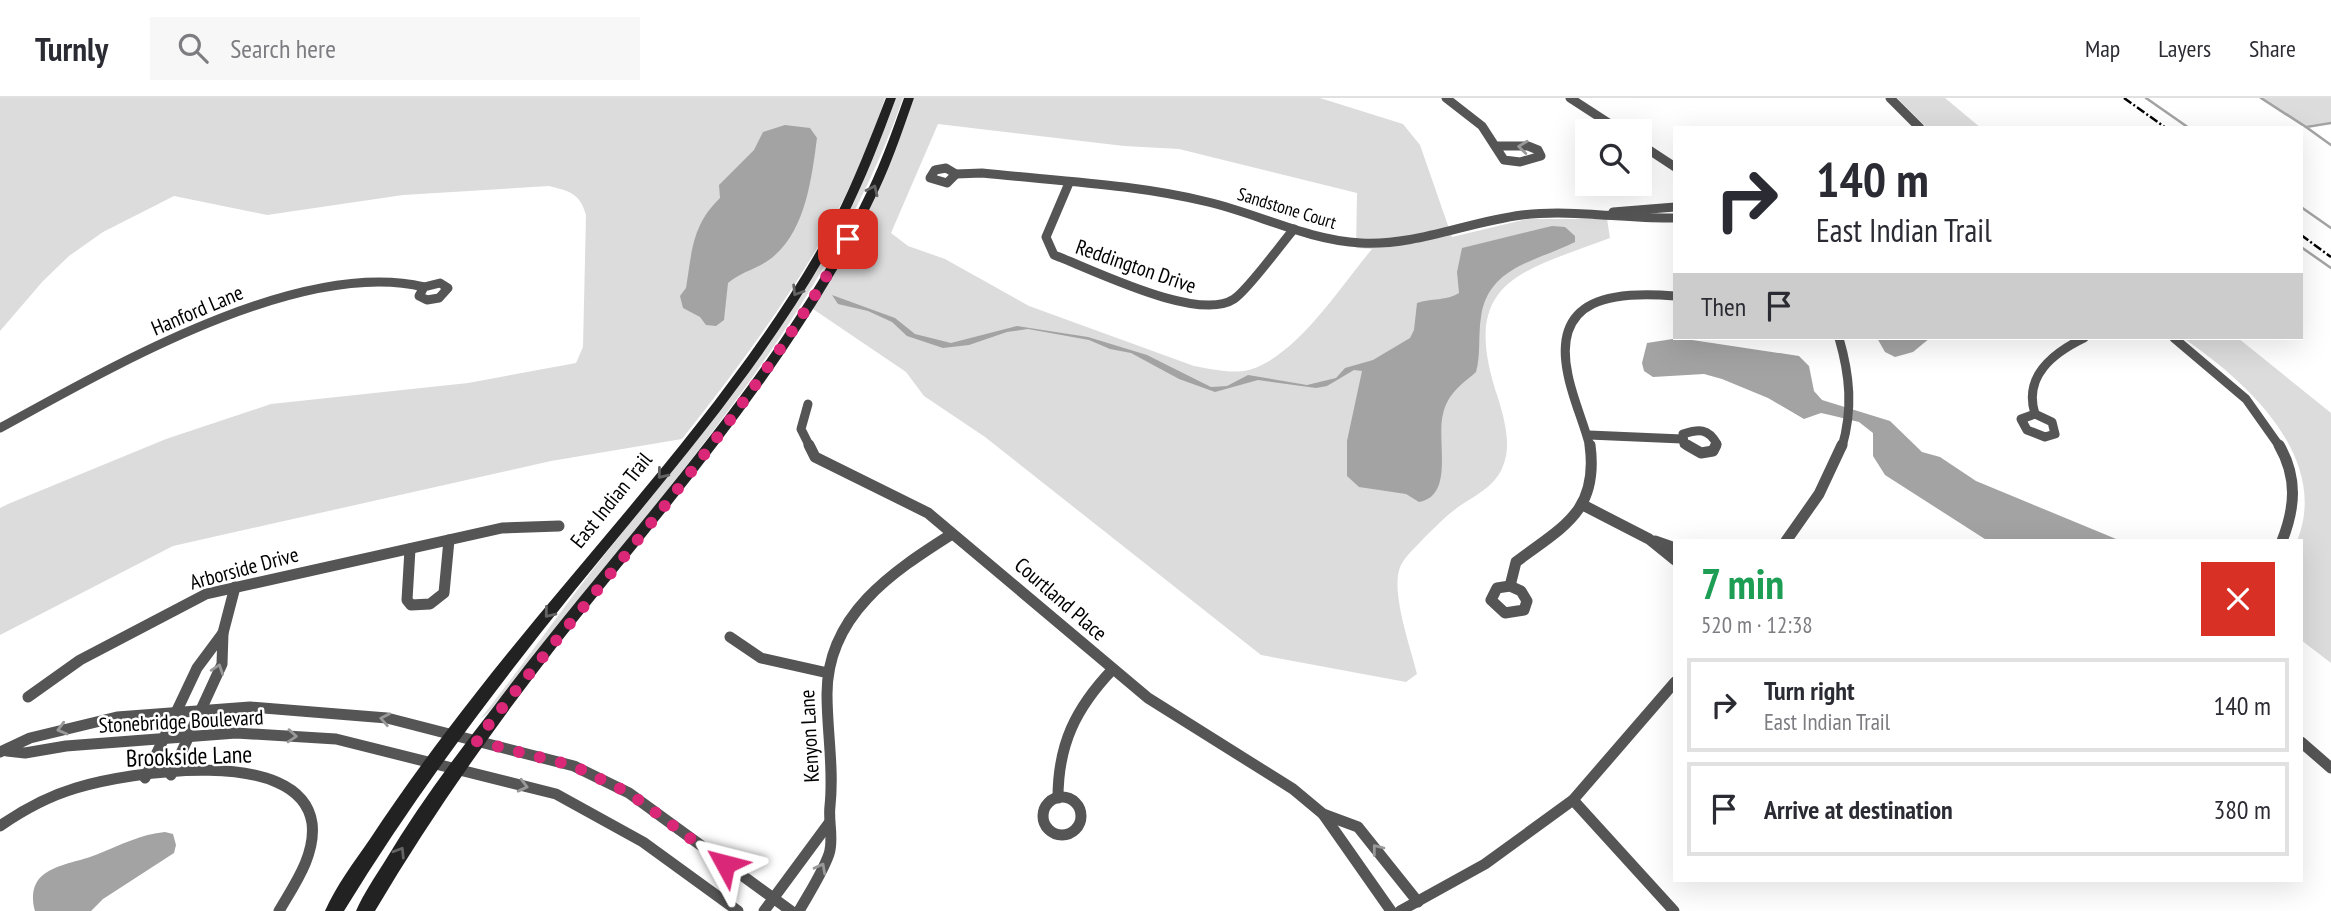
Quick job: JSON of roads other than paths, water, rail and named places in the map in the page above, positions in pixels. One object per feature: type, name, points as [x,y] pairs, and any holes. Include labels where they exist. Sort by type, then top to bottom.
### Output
[{"type":"main road","name":"East Indian Trail","points":[[334,911],[432,761],[693,435],[763,342],[840,216],[873,148],[891,98]]},
{"type":"main road","name":"East Indian Trail","points":[[365,911],[476,741],[713,442],[787,339],[864,209],[909,98]]},
{"type":"street","points":[[1446,98],[1479,123],[1496,146],[1499,155],[1506,160],[1531,161],[1541,156],[1538,150],[1528,146],[1496,146]]},
{"type":"street","points":[[1570,98],[1602,119]]},
{"type":"street","points":[[1891,98],[1918,126]]},
{"type":"street","points":[[1652,152],[1673,166]]},
{"type":"street","name":"Sandstone Court","points":[[956,174],[982,173],[1191,198],[1332,240],[1387,244],[1425,238],[1509,217],[1673,207]]},
{"type":"street","name":"Reddington Drive","points":[[1069,183],[1046,237],[1047,244],[1055,255],[1187,304],[1211,306],[1234,299],[1294,229]]},
{"type":"street","name":"Sandstone Court","points":[[1607,213],[1643,218],[1673,218]]},
{"type":"street","name":"Hanford Lane","points":[[0,428],[110,368],[265,302],[298,292],[349,283],[403,282],[424,287]]},
{"type":"street","points":[[1510,586],[1509,579],[1516,562],[1549,538],[1583,505],[1593,468],[1588,435],[1565,357],[1566,340],[1572,323],[1586,306],[1613,295],[1632,292],[1673,296]]},
{"type":"street","points":[[1787,539],[1829,481],[1841,456],[1851,408],[1847,367],[1840,340]]},
{"type":"street","points":[[2035,414],[2031,398],[2042,365],[2057,352],[2080,340]]},
{"type":"street","points":[[2177,340],[2232,383],[2276,438],[2291,477],[2294,497],[2292,516],[2283,539]]},
{"type":"street","name":"Courtland Place","points":[[808,404],[802,429],[815,457],[918,506],[1112,670],[1167,710],[1271,774],[1323,814],[1358,827],[1418,902]]},
{"type":"street","points":[[1588,435],[1682,439]]},
{"type":"street","points":[[1583,505],[1649,540],[1673,558]]},
{"type":"street","name":"Arborside Drive","points":[[27,697],[80,660],[206,594],[520,525],[559,526]]},
{"type":"street","name":"Kenyon Lane","points":[[799,911],[829,855],[832,841],[829,823],[834,784],[827,701],[828,673],[839,638],[863,601],[905,564],[953,534]]},
{"type":"street","points":[[411,549],[407,600],[411,605],[430,604],[444,593],[449,540]]},
{"type":"street","points":[[1649,540],[1673,547]]},
{"type":"street","points":[[171,775],[222,664],[223,633],[235,587]]},
{"type":"street","points":[[145,778],[197,668],[223,633]]},
{"type":"street","points":[[730,637],[761,658],[828,673]]},
{"type":"street","points":[[1058,798],[1057,767],[1074,714],[1085,697],[1112,670]]},
{"type":"street","points":[[1400,911],[1485,864],[1573,800],[1673,684]]},
{"type":"street","name":"Stonebridge Boulevard","points":[[2,751],[30,738],[117,716],[250,707],[387,718],[574,766],[629,793],[774,895],[792,911]]},
{"type":"street","name":"Stonebridge Boulevard","points":[[2,751],[25,753],[189,735],[236,733],[336,739],[556,794],[643,842],[738,911]]},
{"type":"street","points":[[2303,744],[2331,768]]},
{"type":"street","name":"Brookside Lane","points":[[0,826],[36,804],[79,787],[171,775],[226,773],[268,776],[299,795],[309,812],[313,831],[303,867],[279,911]]},
{"type":"street","points":[[1573,800],[1674,911]]},
{"type":"street","name":"Courtland Place","points":[[1323,814],[1391,911]]},
{"type":"street","points":[[764,911],[829,823]]},
{"type":"waterway","points":[[2146,98],[2186,126]]},
{"type":"waterway","points":[[2261,98],[2306,127]]},
{"type":"waterway","points":[[2306,127],[2331,123]]},
{"type":"waterway","points":[[2306,127],[2331,145]]},
{"type":"waterway","points":[[2303,208],[2331,228]]},
{"type":"waterway","points":[[2303,248],[2331,268]]},
{"type":"railway","points":[[2124,98],[2163,126]]},
{"type":"railway","points":[[2303,236],[2331,257]]}]
